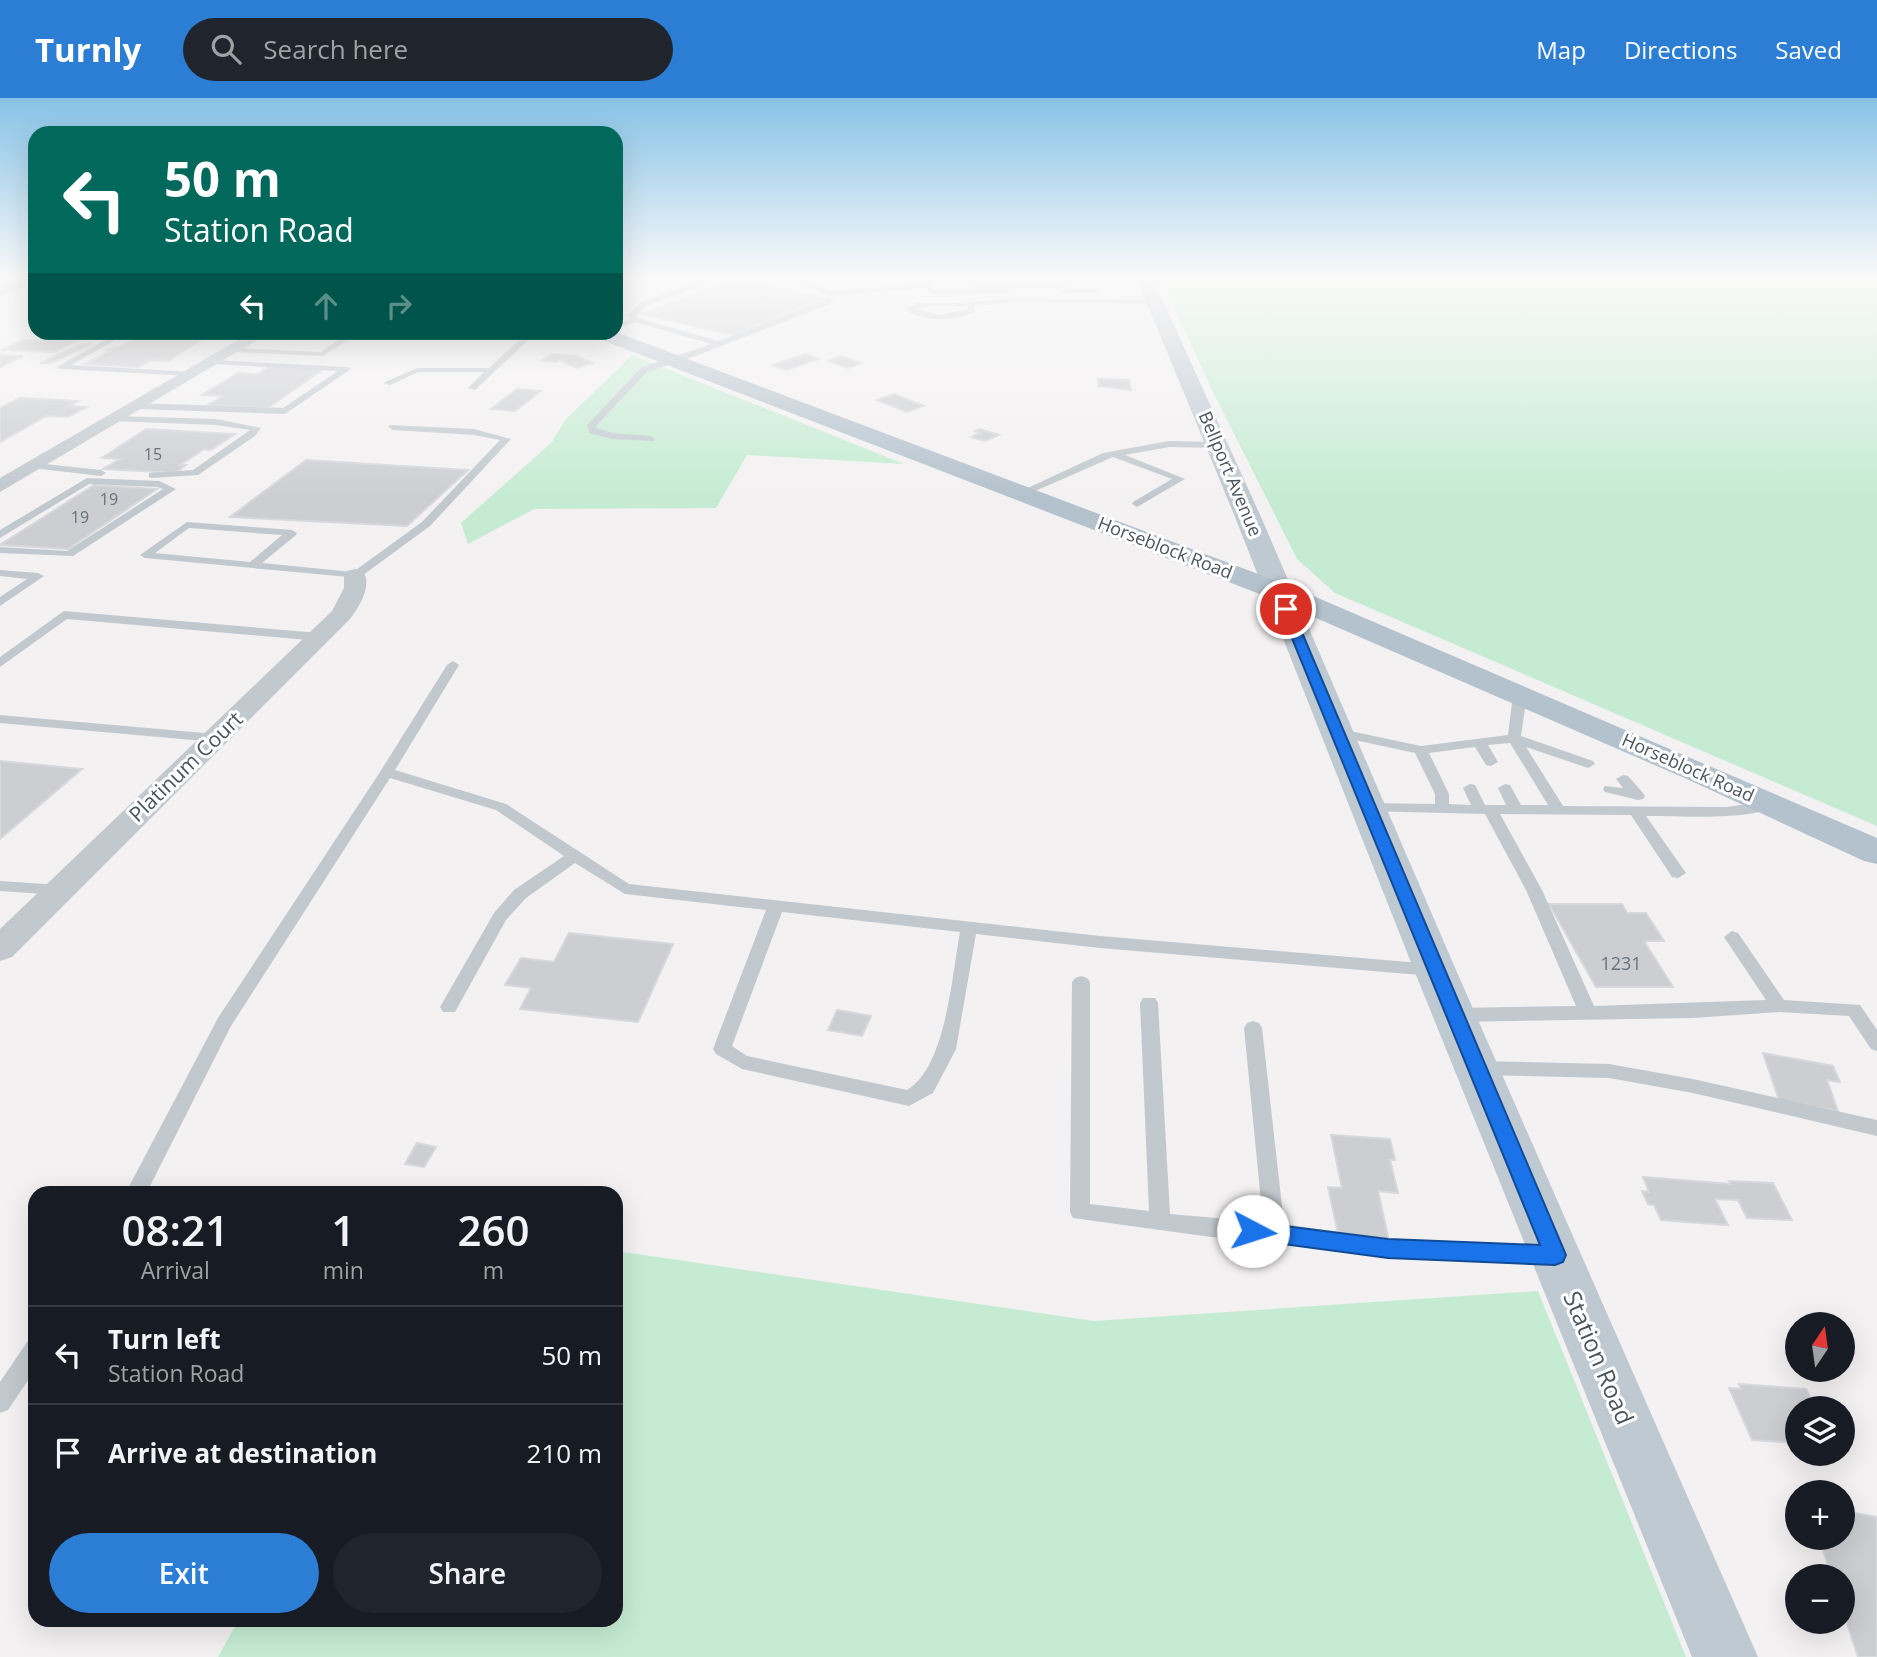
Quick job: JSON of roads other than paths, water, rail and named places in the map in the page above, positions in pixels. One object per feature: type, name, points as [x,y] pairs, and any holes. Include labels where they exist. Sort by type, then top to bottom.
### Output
[{"type":"main road","name":"Horseblock Road","points":[[650,352],[1279,592],[1877,852]]},
{"type":"main road","name":"Bellport Avenue","points":[[1175,352],[1218,445],[1279,592]]},
{"type":"main road","name":"Station Road","points":[[1279,592],[1476,1068],[1725,1657]]},
{"type":"street","points":[[0,486],[231,352]]},
{"type":"street","name":"Platinum Court","points":[[0,949],[319,636],[349,602],[355,588],[355,576]]},
{"type":"lane","points":[[89,352],[61,367],[193,374]]},
{"type":"lane","points":[[273,352],[323,354],[326,352]]},
{"type":"lane","points":[[472,388],[512,352]]},
{"type":"lane","points":[[650,439],[600,435],[590,427],[644,370],[695,352]]},
{"type":"lane","points":[[136,406],[285,411],[347,369],[214,362]]},
{"type":"lane","points":[[387,383],[417,370],[492,370]]},
{"type":"lane","points":[[35,466],[125,474],[185,475],[208,464],[252,434],[256,428],[216,422],[116,419]]},
{"type":"lane","points":[[253,565],[292,533],[187,526],[145,555],[355,576],[426,524],[506,439],[474,432],[393,427]]},
{"type":"lane","points":[[1022,493],[1106,455],[1169,444],[1218,445]]},
{"type":"lane","points":[[1115,454],[1180,479],[1137,504]]},
{"type":"lane","points":[[0,535],[87,481],[159,484],[171,489],[73,552],[62,554],[0,550]]},
{"type":"lane","points":[[0,573],[38,576],[0,602]]},
{"type":"lane","points":[[0,663],[64,615],[319,636]]},
{"type":"lane","points":[[139,1186],[223,1023],[387,772],[453,665]]},
{"type":"lane","points":[[1520,695],[1514,738],[1558,810]]},
{"type":"lane","points":[[0,719],[216,738]]},
{"type":"lane","points":[[1336,732],[1421,750],[1514,738],[1583,769]]},
{"type":"lane","points":[[1480,743],[1491,762]]},
{"type":"lane","points":[[1450,747],[1457,762]]},
{"type":"lane","points":[[1421,750],[1442,794],[1442,809]]},
{"type":"lane","points":[[387,772],[501,807],[625,889],[1100,942],[1435,970]]},
{"type":"lane","points":[[1623,779],[1678,873]]},
{"type":"lane","points":[[1470,788],[1534,890],[1588,1013]]},
{"type":"lane","points":[[1505,788],[1516,809]]},
{"type":"lane","points":[[1611,789],[1653,811],[1727,812],[1771,804]]},
{"type":"lane","points":[[1368,808],[1558,810],[1636,803]]},
{"type":"lane","points":[[449,1007],[500,917],[520,894],[575,856]]},
{"type":"lane","points":[[0,886],[60,890]]},
{"type":"lane","points":[[776,906],[722,1049],[742,1062],[909,1098],[926,1088],[947,1049],[969,927]]},
{"type":"lane","points":[[1732,937],[1779,1006]]},
{"type":"lane","points":[[1081,982],[1080,1212],[1388,1248],[1555,1255]]},
{"type":"lane","points":[[1149,1003],[1160,1222]]},
{"type":"lane","points":[[1454,1015],[1779,1006],[1854,1010],[1877,1044]]},
{"type":"lane","points":[[1253,1028],[1275,1233]]},
{"type":"lane","points":[[1476,1068],[1609,1071],[1693,1086],[1877,1128]]},
{"type":"lane","points":[[0,1402],[28,1360]]}]
